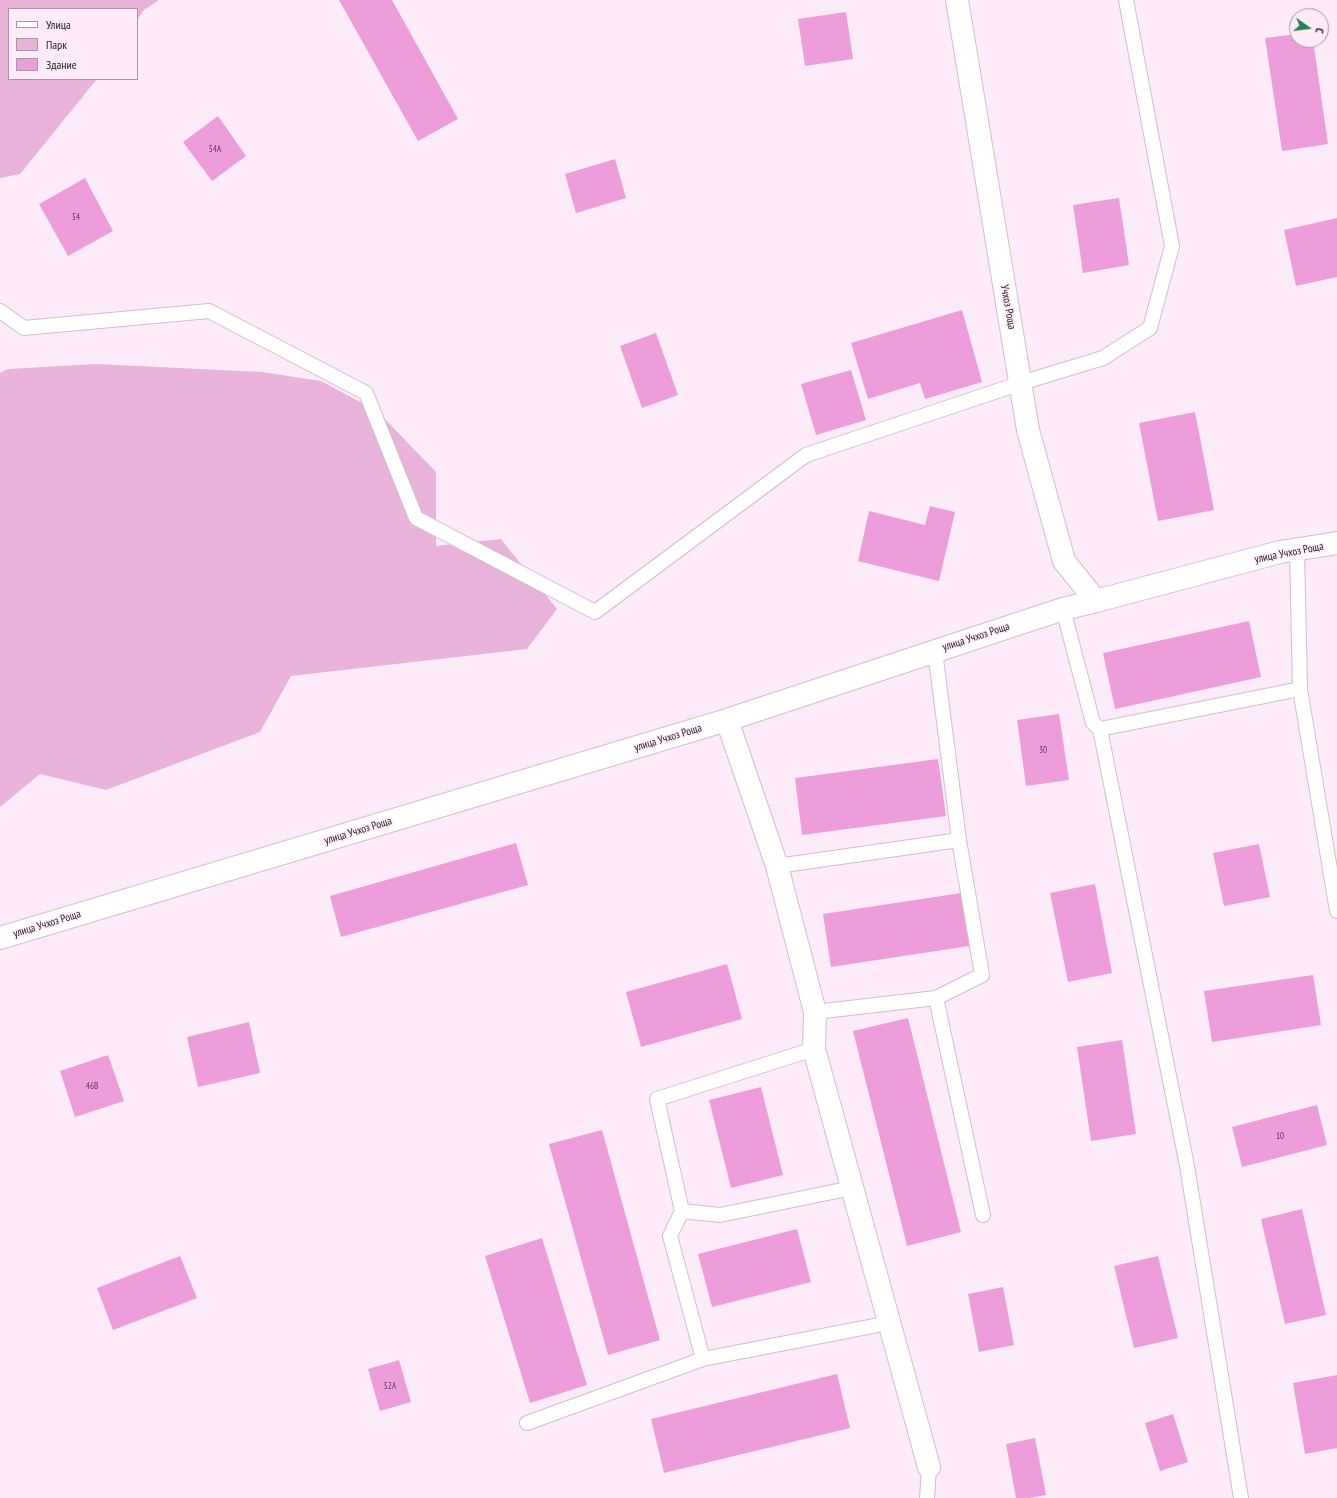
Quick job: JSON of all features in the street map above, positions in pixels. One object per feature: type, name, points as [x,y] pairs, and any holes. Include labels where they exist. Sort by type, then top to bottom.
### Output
[{"type":"street","name":"Учхоз Роща","points":[[957,0],[1028,430],[1064,562],[1096,601]]},
{"type":"street","name":"улица Учхоз Роща","points":[[0,938],[726,720],[1063,609],[1280,552],[1337,543]]},
{"type":"street","points":[[726,720],[777,866],[814,1012],[814,1049],[929,1467]]},
{"type":"lane","points":[[0,311],[24,328],[209,311],[366,394],[416,518],[595,612],[806,455],[1021,383],[1103,358],[1150,328],[1172,246],[1126,0]]},
{"type":"lane","points":[[1297,550],[1300,689],[1337,911]]},
{"type":"lane","points":[[1063,609],[1093,723],[1100,729],[1187,1166],[1241,1498]]},
{"type":"lane","points":[[814,1012],[936,998],[982,975],[960,840],[935,651]]},
{"type":"lane","points":[[1100,729],[1300,689]]},
{"type":"lane","points":[[777,866],[960,840]]},
{"type":"lane","points":[[936,998],[982,1215]]},
{"type":"lane","points":[[703,1359],[670,1236],[682,1212],[657,1099],[814,1049]]},
{"type":"lane","points":[[682,1212],[720,1215],[852,1188]]},
{"type":"lane","points":[[527,1424],[703,1359],[889,1323]]},
{"type":"lane","points":[[927,1498],[929,1467]]},
{"type":"green space","points":[[0,0],[159,0],[144,10],[138,19],[138,8],[8,8],[8,80],[96,80],[20,174],[0,178]]},
{"type":"green space","points":[[96,364],[262,372],[321,381],[377,411],[436,472],[436,546],[501,539],[557,609],[527,649],[291,676],[260,732],[106,790],[40,774],[0,807],[0,373],[8,369]]},
{"type":"building","points":[[339,0],[392,0],[458,119],[418,141]]},
{"type":"building","points":[[846,12],[853,59],[805,66],[798,19]]},
{"type":"building","points":[[1289,35],[1289,48],[1314,48],[1328,144],[1282,151],[1265,38]]},
{"type":"building","points":[[218,116],[246,156],[212,181],[183,142]]},
{"type":"building","points":[[615,159],[626,198],[576,213],[565,174]]},
{"type":"building","points":[[85,178],[113,231],[68,256],[39,204]]},
{"type":"building","points":[[1119,198],[1129,265],[1083,273],[1073,205]]},
{"type":"building","points":[[1337,218],[1337,277],[1296,286],[1284,230]]},
{"type":"building","points":[[962,310],[982,382],[925,399],[920,383],[868,399],[851,343]]},
{"type":"building","points":[[656,333],[678,395],[642,408],[620,346]]},
{"type":"building","points":[[851,370],[866,420],[816,435],[801,384]]},
{"type":"building","points":[[1195,412],[1214,510],[1158,521],[1139,423]]},
{"type":"building","points":[[930,506],[955,512],[939,581],[858,561],[869,511],[925,525]]},
{"type":"building","points":[[1249,621],[1261,677],[1115,709],[1103,653]]},
{"type":"building","points":[[1059,714],[1069,780],[1026,786],[1017,720]]},
{"type":"building","points":[[938,759],[946,816],[802,835],[795,778]]},
{"type":"building","points":[[516,843],[528,885],[341,937],[330,896]]},
{"type":"building","points":[[1259,844],[1270,897],[1224,906],[1213,853]]},
{"type":"building","points":[[1095,884],[1112,973],[1068,982],[1050,893]]},
{"type":"building","points":[[961,893],[969,946],[831,967],[823,914]]},
{"type":"building","points":[[727,964],[742,1019],[641,1047],[626,992]]},
{"type":"building","points":[[1313,975],[1321,1025],[1212,1042],[1204,991]]},
{"type":"building","points":[[908,1018],[961,1232],[907,1246],[853,1031]]},
{"type":"building","points":[[249,1022],[260,1073],[198,1087],[187,1037]]},
{"type":"building","points":[[1122,1040],[1136,1134],[1091,1141],[1077,1047]]},
{"type":"building","points":[[108,1055],[124,1101],[75,1117],[60,1071]]},
{"type":"building","points":[[761,1087],[783,1175],[731,1188],[709,1100]]},
{"type":"building","points":[[1317,1105],[1327,1145],[1242,1167],[1232,1127]]},
{"type":"building","points":[[602,1130],[660,1340],[608,1355],[549,1144]]},
{"type":"building","points":[[1302,1209],[1326,1315],[1285,1324],[1261,1219]]},
{"type":"building","points":[[797,1229],[811,1282],[712,1307],[698,1254]]},
{"type":"building","points":[[542,1238],[587,1385],[530,1403],[485,1256]]},
{"type":"building","points":[[180,1256],[197,1298],[113,1330],[97,1288]]},
{"type":"building","points":[[1158,1256],[1178,1338],[1134,1348],[1114,1266]]},
{"type":"building","points":[[1003,1287],[1014,1345],[979,1352],[968,1294]]},
{"type":"building","points":[[399,1360],[411,1402],[380,1411],[368,1369]]},
{"type":"building","points":[[837,1374],[850,1428],[664,1473],[651,1419]]},
{"type":"building","points":[[1337,1375],[1337,1448],[1305,1454],[1293,1383]]},
{"type":"building","points":[[1173,1414],[1188,1462],[1160,1471],[1145,1423]]},
{"type":"building","points":[[1035,1438],[1046,1495],[1029,1498],[1016,1498],[1006,1444]]}]
